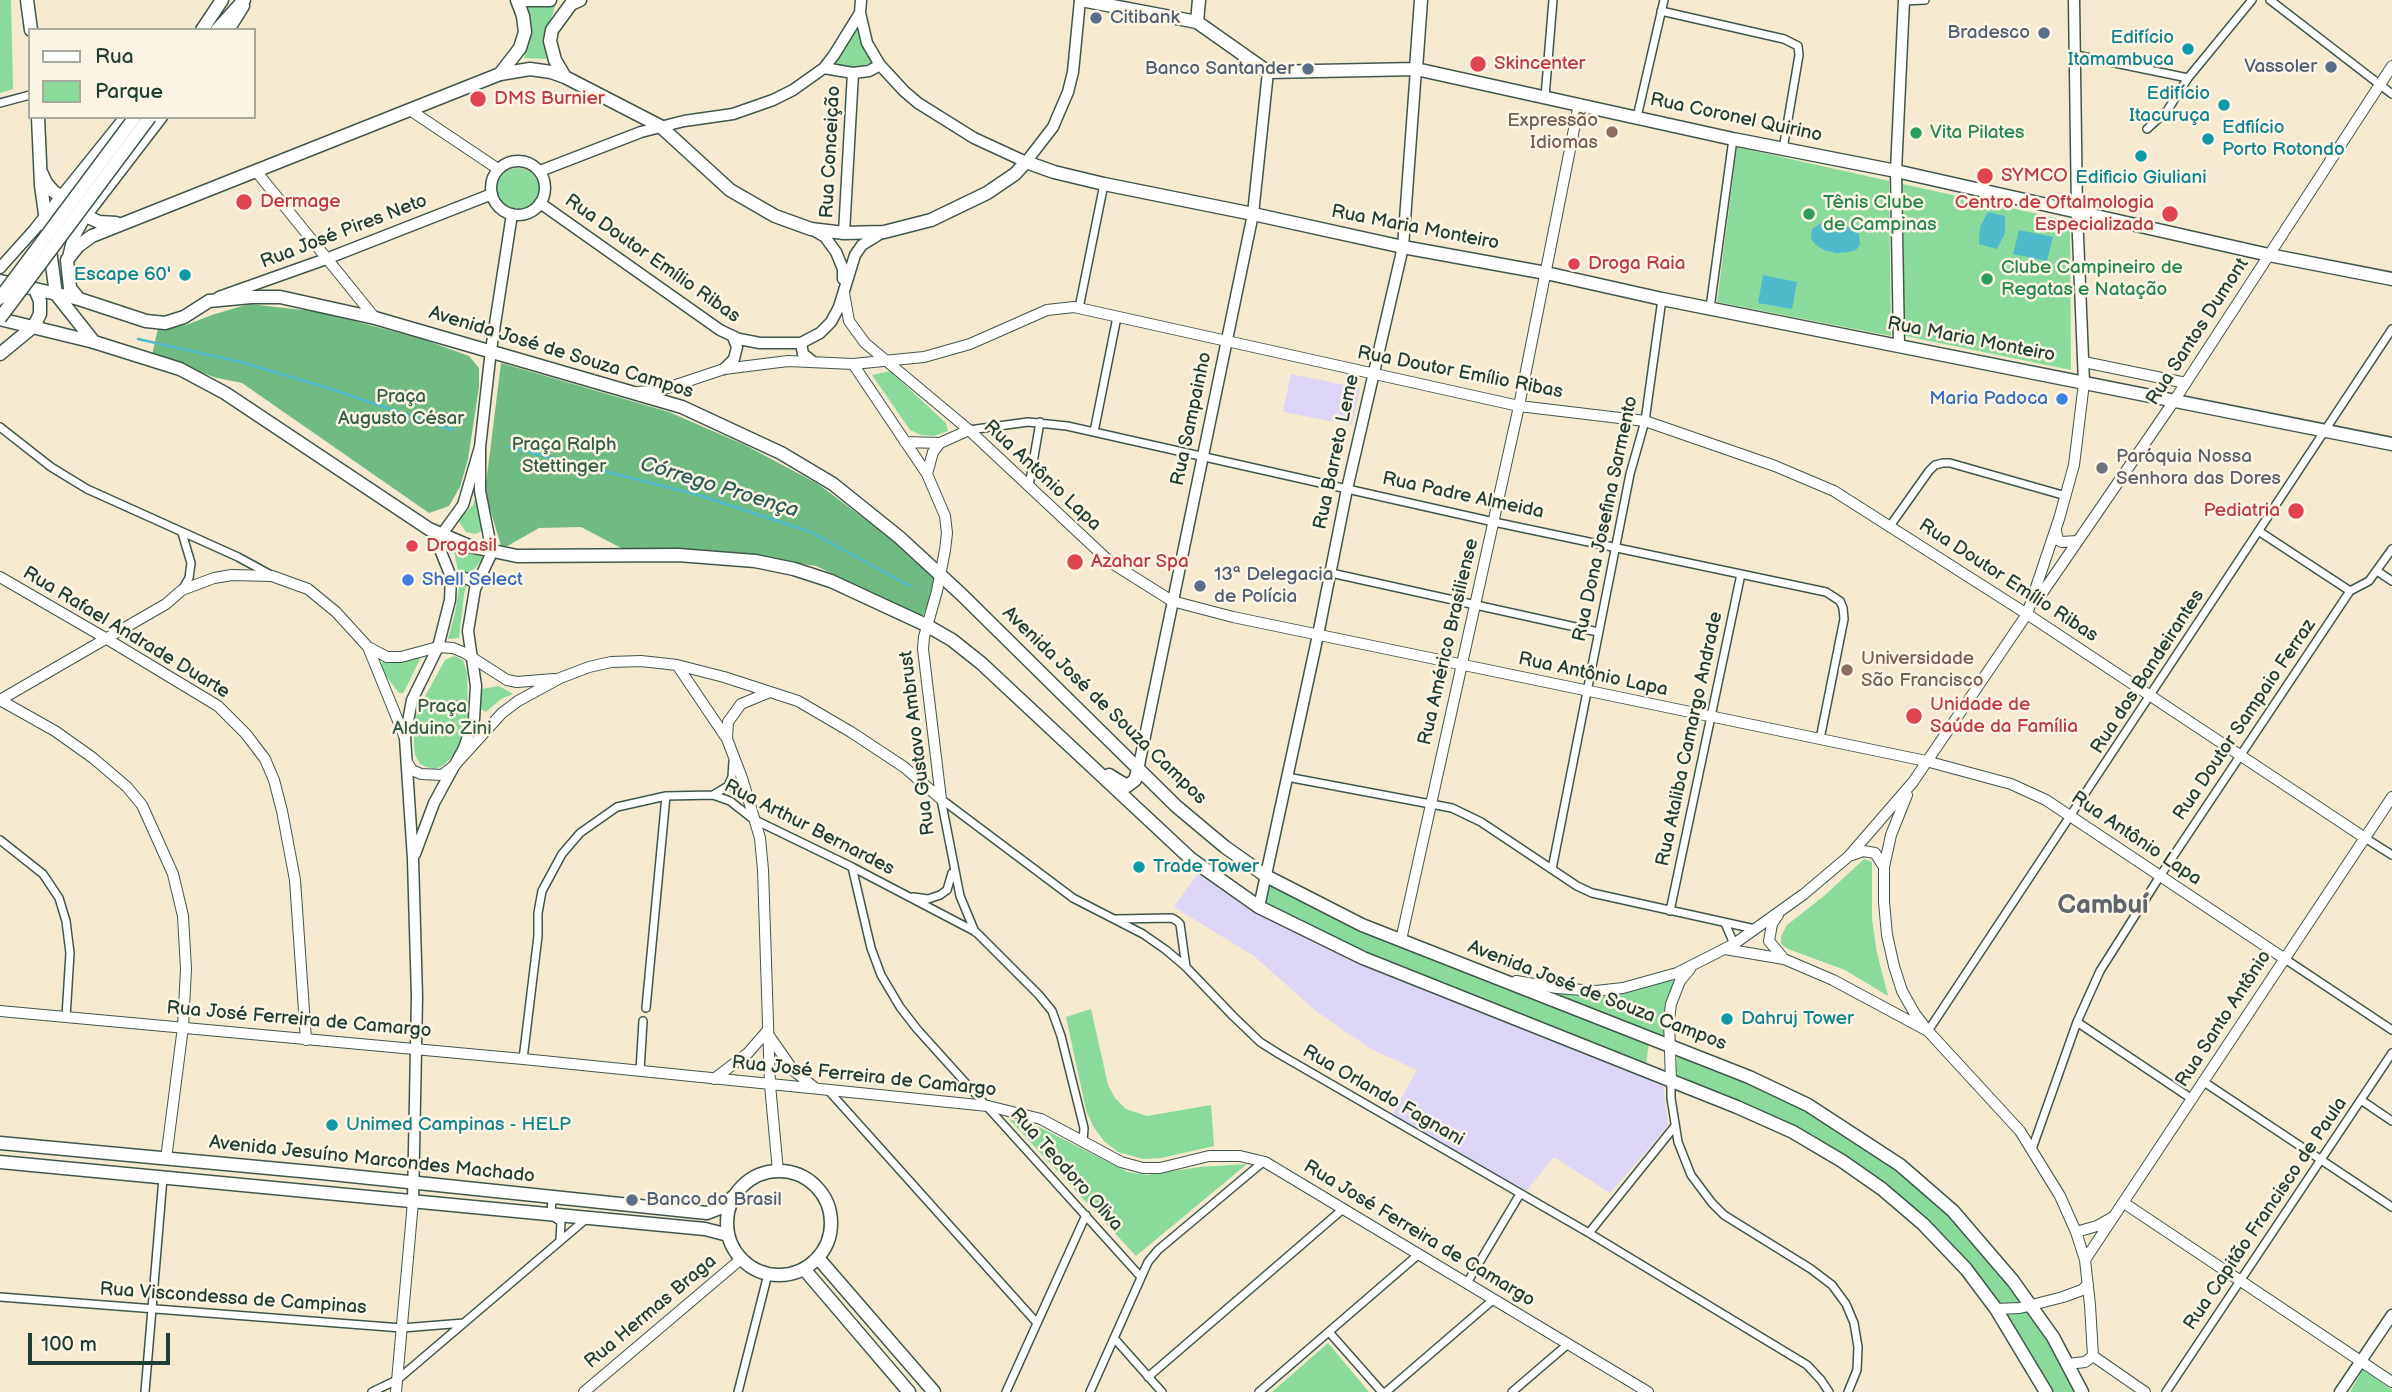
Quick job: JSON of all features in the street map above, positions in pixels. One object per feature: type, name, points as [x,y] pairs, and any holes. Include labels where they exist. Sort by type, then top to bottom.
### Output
[{"type":"main road","points":[[27,0],[31,28]]},
{"type":"main road","points":[[215,28],[220,0]]},
{"type":"main road","points":[[197,28],[220,0]]},
{"type":"main road","points":[[215,28],[246,0]]},
{"type":"main road","points":[[500,74],[520,48],[525,32],[517,0]]},
{"type":"main road","points":[[523,0],[550,0]]},
{"type":"main road","points":[[565,77],[555,60],[550,41],[552,30],[565,10],[580,0]]},
{"type":"main road","points":[[540,172],[660,126],[743,111],[793,90],[824,68],[840,47],[860,13],[861,0]]},
{"type":"main road","points":[[812,361],[803,354],[801,343],[820,333],[831,322],[855,256],[871,238],[931,220],[987,193],[1015,174],[1053,127],[1069,92],[1080,0],[1197,22],[1268,72]]},
{"type":"main road","points":[[1197,22],[1199,0]]},
{"type":"main road","name":"Rua Barreto Leme","points":[[1259,907],[1347,489],[1402,247],[1421,0]]},
{"type":"main road","points":[[1899,345],[1896,171],[1904,0]]},
{"type":"main road","points":[[2074,0],[2077,212],[2084,383]]},
{"type":"main road","name":"Rua Maria Monteiro","points":[[860,13],[867,43],[880,65],[918,103],[974,138],[1054,172],[1402,247],[1546,273],[1662,299],[2392,444]]},
{"type":"main road","points":[[824,68],[853,72],[869,71],[880,65]]},
{"type":"main road","points":[[67,260],[85,240],[124,223],[500,74],[530,69],[565,77],[660,126],[730,190],[775,216],[811,229],[844,233],[884,232]]},
{"type":"main road","name":"Rua Coronel Quirino","points":[[1268,72],[1416,69],[2392,279]]},
{"type":"main road","name":"Rua Conceição","points":[[844,233],[853,72]]},
{"type":"main road","name":"Rua Sampainho","points":[[1138,770],[1253,214],[1268,72]]},
{"type":"main road","points":[[38,119],[40,185],[56,294],[94,342]]},
{"type":"main road","points":[[0,268],[123,119]]},
{"type":"main road","points":[[0,298],[134,119]]},
{"type":"main road","points":[[149,119],[0,318],[94,342],[180,369],[225,393],[415,520],[469,546],[517,556],[713,556],[755,561],[794,569],[831,581],[926,625],[952,640],[981,663],[1191,859],[1259,907],[1363,958],[1793,1132],[1842,1161],[1882,1189],[1923,1224],[1966,1269],[1996,1310],[2046,1392]]},
{"type":"main road","points":[[79,299],[70,288],[67,260],[72,241],[86,216],[160,119]]},
{"type":"main road","points":[[92,158],[89,169],[94,181],[100,183],[114,180]]},
{"type":"main road","points":[[520,161],[534,166],[540,172],[545,193],[541,203],[528,213],[512,214],[496,203],[492,194],[498,169],[520,161]]},
{"type":"main road","points":[[41,170],[46,183],[86,216],[99,222],[124,223]]},
{"type":"main road","name":"Rua José Pires Neto","points":[[209,301],[492,194]]},
{"type":"main road","name":"Rua Doutor Emílio Ribas","points":[[541,203],[720,330],[733,337],[760,343],[801,343]]},
{"type":"main road","points":[[413,859],[434,803],[472,732],[474,719],[476,685],[468,631],[477,583],[492,552],[480,491],[480,447],[491,351],[512,214]]},
{"type":"main road","name":"Rua Conceição","points":[[811,229],[825,237],[836,252],[843,269],[844,292]]},
{"type":"main road","points":[[0,254],[13,255]]},
{"type":"main road","name":"Avenida José de Souza Campos","points":[[0,281],[79,299],[146,321],[165,323],[184,317],[209,301],[280,297],[375,318],[682,407],[781,453],[833,484],[941,574],[1199,827],[1266,876],[1362,925],[1749,1077],[1808,1105],[1900,1166],[1953,1211],[1987,1249],[2032,1305],[2082,1392]]},
{"type":"main road","points":[[0,354],[34,326],[40,314],[40,301],[35,289]]},
{"type":"main road","points":[[724,369],[734,359],[737,347],[733,337]]},
{"type":"main road","points":[[414,1202],[417,1049],[413,859],[405,738],[412,700],[418,682],[438,647],[450,600],[451,577],[441,552],[442,534],[463,505],[480,447]]},
{"type":"main road","points":[[451,577],[465,578],[477,583]]},
{"type":"main road","points":[[1062,739],[1122,785],[1131,784],[1138,770]]},
{"type":"main road","name":"Avenida Jesuíno Marcondes Machado","points":[[0,1143],[707,1213],[720,1208],[734,1196]]},
{"type":"main road","points":[[30,1146],[30,1165]]},
{"type":"main road","points":[[82,1170],[83,1151]]},
{"type":"main road","name":"Avenida Jesuíno Marcondes Machado","points":[[0,1162],[705,1229],[729,1235]]},
{"type":"main road","points":[[275,1187],[277,1169]]},
{"type":"main road","points":[[778,1171],[795,1173],[810,1181],[822,1194],[830,1209],[828,1243],[818,1258],[793,1274],[768,1274],[758,1271],[741,1259],[733,1248],[727,1222],[734,1196],[746,1183],[761,1174],[778,1171]]},
{"type":"main road","points":[[342,1193],[344,1175]]},
{"type":"main road","points":[[492,1209],[493,1192]]},
{"type":"main road","points":[[818,1258],[934,1392]]},
{"type":"main road","points":[[804,1269],[909,1392]]},
{"type":"main road","points":[[2340,1392],[2392,1315]]},
{"type":"street","points":[[1545,97],[1553,0]]},
{"type":"street","points":[[1637,117],[1664,0]]},
{"type":"street","points":[[1904,0],[1925,0]]},
{"type":"street","points":[[2147,130],[2166,111],[2188,78],[2252,0]]},
{"type":"street","points":[[2270,0],[2392,94]]},
{"type":"street","points":[[1661,11],[1784,38],[1798,46],[1799,55],[1783,149]]},
{"type":"street","points":[[2076,55],[2188,78]]},
{"type":"street","name":"Rua Santos Dumont","points":[[1913,782],[2174,401],[2392,66]]},
{"type":"street","points":[[0,103],[28,95]]},
{"type":"street","name":"Rua Américo Brasiliense","points":[[1401,940],[1519,406],[1579,104]]},
{"type":"street","points":[[410,110],[498,169]]},
{"type":"street","points":[[1710,308],[1733,139]]},
{"type":"street","points":[[256,171],[375,318]]},
{"type":"street","points":[[1079,308],[1104,184]]},
{"type":"street","name":"Rua Antônio Lapa","points":[[844,292],[849,321],[864,343],[969,430],[1110,562],[1172,601],[1233,617],[1462,666],[1926,761],[2011,784],[2046,800],[2392,1030]]},
{"type":"street","name":"Rua Dona Josefina Sarmento","points":[[1552,869],[1630,474],[1645,421],[1662,299]]},
{"type":"street","name":"Rua Doutor Emílio Ribas","points":[[630,393],[661,390],[724,369],[788,360],[853,364],[924,357],[970,344],[1047,310],[1062,307],[1079,308],[1519,406],[1645,421],[1789,471],[1834,491],[2027,614],[2392,855]]},
{"type":"street","points":[[1094,432],[1117,317]]},
{"type":"street","name":"Rua dos Bandeirantes","points":[[1928,1031],[2072,817],[2392,329]]},
{"type":"street","points":[[2084,362],[2186,383]]},
{"type":"street","name":"Rua Gustavo Ambrust","points":[[853,364],[927,474],[940,502],[947,533],[941,574],[926,625],[923,649],[941,799],[953,865],[960,896],[976,932]]},
{"type":"street","points":[[2027,614],[2056,531],[2074,465],[2084,383]]},
{"type":"street","points":[[1029,486],[1040,422]]},
{"type":"street","name":"Rua Padre Almeida","points":[[940,443],[969,430],[1040,422],[1826,592],[1835,596],[1843,608],[1844,619],[1821,739]]},
{"type":"street","points":[[0,427],[51,467],[87,489],[238,557],[272,576],[308,589],[336,612],[368,647],[387,657],[401,657],[438,647],[457,649],[505,678],[517,682],[560,678]]},
{"type":"street","points":[[905,442],[940,443]]},
{"type":"street","points":[[927,474],[933,452],[940,443]]},
{"type":"street","points":[[1890,526],[1929,471],[1935,465],[1943,463],[2066,496]]},
{"type":"street","points":[[2056,531],[2062,542],[2077,541]]},
{"type":"street","points":[[0,700],[166,604],[182,590],[189,578],[191,563],[182,532]]},
{"type":"street","points":[[2260,532],[2350,591]]},
{"type":"street","name":"Rua Doutor Sampaio Ferraz","points":[[2032,1149],[2077,1022],[2100,971],[2350,591],[2369,581],[2392,549]]},
{"type":"street","points":[[232,575],[239,564],[238,557]]},
{"type":"street","points":[[2377,570],[2392,581]]},
{"type":"street","points":[[1331,573],[1598,632]]},
{"type":"street","name":"Rua Ataliba Camargo Andrade","points":[[1670,911],[1741,574]]},
{"type":"street","points":[[182,590],[214,578],[232,575],[272,576]]},
{"type":"street","name":"Rua Rafael Andrade Duarte","points":[[0,577],[218,706],[246,734],[265,759],[282,811],[295,880],[306,1040]]},
{"type":"street","points":[[368,647],[405,738]]},
{"type":"street","points":[[408,762],[412,770],[428,775],[442,775],[455,765],[502,713],[518,701],[560,678],[589,667],[611,662],[641,661],[677,665],[798,701],[904,767],[941,799]]},
{"type":"street","points":[[677,665],[727,739],[760,838],[770,1086],[778,1171]]},
{"type":"street","points":[[727,739],[728,722],[741,704],[770,692]]},
{"type":"street","points":[[0,700],[55,731],[127,787],[142,805],[173,874],[183,916],[186,969],[183,1027],[166,1159]]},
{"type":"street","points":[[713,795],[728,786],[732,777],[733,757]]},
{"type":"street","points":[[1287,776],[1452,808],[1481,822],[1592,893],[1755,929]]},
{"type":"street","points":[[1498,978],[1558,988],[1596,990],[1649,982],[1693,965],[1755,929],[1826,877],[1849,856],[1913,782]]},
{"type":"street","points":[[1913,782],[1891,835],[1884,867],[1886,935],[1902,991],[1914,1014],[1987,1093],[2032,1149],[2060,1196],[2085,1260],[2092,1356]]},
{"type":"street","name":"Rua Arthur Bernardes","points":[[523,1059],[542,891],[552,871],[580,832],[617,807],[642,799],[713,795],[730,801],[753,819],[976,932],[1052,1011],[1084,1128],[1083,1141]]},
{"type":"street","points":[[646,1008],[666,796]]},
{"type":"street","name":"Rua Santo Antônio","points":[[2085,1260],[2392,797]]},
{"type":"street","name":"Rua Orlando Fagnani","points":[[941,799],[1073,898],[1143,934],[1186,967],[1215,1000],[1269,1048],[1807,1365],[1829,1392]]},
{"type":"street","points":[[0,840],[43,874],[59,898],[66,921],[70,953],[66,1017]]},
{"type":"street","points":[[1849,856],[1870,851],[1880,857],[1884,867]]},
{"type":"street","points":[[904,895],[922,899],[940,895],[947,890],[951,882],[953,865]]},
{"type":"street","name":"Rua Teodoro Oliva","points":[[852,867],[871,948],[881,975],[900,1007],[1140,1276]]},
{"type":"street","points":[[1780,912],[1772,924],[1769,941],[1784,960]]},
{"type":"street","points":[[1111,919],[1172,918],[1180,925],[1186,967]]},
{"type":"street","points":[[1725,923],[1729,946]]},
{"type":"street","points":[[1729,946],[1784,960],[1833,980],[1928,1031]]},
{"type":"street","points":[[1693,965],[1680,981],[1671,1004],[1669,1020],[1671,1081],[1678,1142],[1691,1175],[1724,1215],[1811,1269],[1832,1285],[1846,1304],[1854,1323],[1858,1347],[1857,1370],[1847,1392]]},
{"type":"street","points":[[1890,1010],[1897,1005],[1902,991]]},
{"type":"street","name":"Rua José Ferreira de Camargo","points":[[0,1011],[523,1059],[988,1106],[1041,1119],[1121,1163],[1143,1168],[1160,1168],[1209,1156],[1240,1156],[1263,1162],[1643,1391]]},
{"type":"street","points":[[640,1071],[643,1021]]},
{"type":"street","points":[[2077,1022],[2192,1099]]},
{"type":"street","points":[[714,1079],[748,1053],[769,1032]]},
{"type":"street","points":[[769,1032],[783,1058],[816,1089]]},
{"type":"street","name":"Rua Capitão Francisco de Paula","points":[[2166,1392],[2392,1053]]},
{"type":"street","points":[[2204,1082],[2392,1208]]},
{"type":"street","points":[[828,1090],[1037,1323]]},
{"type":"street","points":[[2361,1100],[2392,1121]]},
{"type":"street","points":[[1588,1234],[1675,1126]]},
{"type":"street","points":[[1090,1392],[1140,1276],[1158,1250],[1263,1162]]},
{"type":"street","points":[[145,1392],[163,1178]]},
{"type":"street","points":[[1467,1283],[1520,1194]]},
{"type":"street","points":[[552,1198],[551,1214],[561,1222],[560,1241]]},
{"type":"street","points":[[397,1392],[414,1202]]},
{"type":"street","points":[[2124,1203],[2392,1382]]},
{"type":"street","points":[[1148,1377],[1343,1209]]},
{"type":"street","points":[[2076,1232],[2097,1227],[2116,1214]]},
{"type":"street","points":[[1006,1392],[1086,1215]]},
{"type":"street","points":[[372,1392],[397,1380],[587,1218]]},
{"type":"street","points":[[1259,1392],[1419,1254]]},
{"type":"street","name":"Rua Hermas Braga","points":[[584,1392],[741,1259]]},
{"type":"street","points":[[740,1391],[768,1274]]},
{"type":"street","points":[[1996,1310],[2020,1308],[2063,1297],[2082,1290],[2088,1284]]},
{"type":"street","name":"Rua Viscondessa de Campinas","points":[[0,1297],[402,1328],[464,1323]]},
{"type":"street","points":[[1329,1332],[1384,1392],[1494,1299]]},
{"type":"street","points":[[1114,1338],[1162,1392]]},
{"type":"street","points":[[1512,1392],[1568,1344]]},
{"type":"street","points":[[2068,1364],[2085,1362],[2092,1356]]},
{"type":"street","points":[[2092,1356],[2145,1392]]},
{"type":"shaded area","points":[[1291,374],[1360,388],[1352,425],[1283,412]]},
{"type":"shaded area","points":[[1199,872],[1360,963],[1663,1085],[1668,1126],[1610,1193],[1554,1157],[1526,1191],[1390,1119],[1417,1070],[1371,1049],[1316,1011],[1254,956],[1174,907]]},
{"type":"green space","points":[[0,0],[11,0],[13,89],[0,93]]},
{"type":"green space","points":[[556,4],[545,36],[548,59],[524,58],[529,34],[525,7]]},
{"type":"green space","points":[[858,27],[873,63],[854,67],[834,64]]},
{"type":"green space","name":"Tênis Clube de Campinas","points":[[1737,147],[1889,181],[1891,336],[1717,302]]},
{"type":"green space","points":[[518,168],[533,174],[539,189],[533,204],[518,210],[503,204],[497,189],[503,174]]},
{"type":"green space","name":"Clube Campineiro de Regatas e Natação","points":[[1903,184],[2070,221],[2071,370],[1905,336]]},
{"type":"green space","name":"Praça Augusto César","points":[[249,304],[321,312],[425,340],[469,356],[479,368],[479,387],[468,459],[460,487],[449,506],[429,513],[242,383],[217,378],[152,355],[158,328],[186,325]]},
{"type":"green space","name":"Praça Ralph Stettinger","points":[[501,363],[669,412],[745,445],[818,484],[893,540],[937,579],[923,616],[816,566],[722,551],[625,550],[581,527],[539,528],[502,549],[485,492]]},
{"type":"green space","points":[[890,371],[946,423],[948,431],[934,436],[921,435],[910,430],[872,375]]},
{"type":"green space","points":[[476,496],[484,527],[475,534],[466,532],[458,520],[473,505]]},
{"type":"green space","points":[[453,547],[484,557],[468,577],[459,638],[448,639],[460,581]]},
{"type":"green space","points":[[419,654],[420,659],[406,688],[403,693],[399,693],[382,671],[382,662],[397,662]]},
{"type":"green space","name":"Praça Alduino Zini","points":[[454,656],[463,660],[467,673],[468,715],[464,734],[454,754],[444,765],[435,769],[420,764],[415,755],[414,725],[418,709],[445,660]]},
{"type":"green space","points":[[499,686],[513,694],[501,699],[486,712],[482,710],[482,689]]},
{"type":"green space","points":[[1864,859],[1872,862],[1872,919],[1888,996],[1845,970],[1781,944],[1781,936],[1787,925]]},
{"type":"green space","points":[[1269,883],[1649,1041],[1646,1066],[1359,951],[1263,905]]},
{"type":"green space","points":[[1675,981],[1666,1009],[1665,1036],[1560,999],[1561,992]]},
{"type":"green space","points":[[1091,1009],[1108,1085],[1115,1098],[1126,1109],[1147,1116],[1211,1105],[1214,1146],[1161,1158],[1143,1159],[1118,1152],[1104,1141],[1086,1110],[1066,1017]]},
{"type":"green space","points":[[1677,1055],[1770,1090],[1834,1124],[1936,1201],[1986,1253],[2022,1302],[1998,1305],[1862,1168],[1818,1139],[1676,1078]]},
{"type":"green space","points":[[1009,1119],[1041,1128],[1128,1172],[1147,1175],[1200,1167],[1247,1164],[1136,1256]]},
{"type":"green space","points":[[2027,1309],[2051,1341],[2077,1392],[2050,1392],[2006,1313]]},
{"type":"green space","points":[[1328,1343],[1369,1392],[1272,1392]]},
{"type":"green space","points":[[2363,1369],[2392,1390],[2392,1392],[2350,1392]]},
{"type":"water","points":[[1988,212],[2005,216],[2005,233],[1997,249],[1979,244],[1980,227]]},
{"type":"water","points":[[1821,223],[1839,224],[1855,230],[1859,234],[1860,245],[1849,252],[1824,250],[1811,239],[1812,229]]},
{"type":"water","points":[[2019,230],[2053,237],[2047,261],[2013,254]]},
{"type":"water","points":[[1763,275],[1797,282],[1792,309],[1758,303]]},
{"type":"waterway","name":"Córrego Proença","points":[[138,339],[241,362],[453,430]]},
{"type":"waterway","name":"Córrego Proença","points":[[509,447],[699,495],[811,532],[910,586]]},
{"type":"place","name":"Citibank","points":[[1096,18]]},
{"type":"place","name":"Bradesco","points":[[2044,33]]},
{"type":"place","name":"Edifício Itamambuca","points":[[2188,49]]},
{"type":"place","name":"Skincenter","points":[[1478,64]]},
{"type":"place","name":"Vassoler","points":[[2331,67]]},
{"type":"place","name":"Banco Santander","points":[[1308,69]]},
{"type":"place","name":"DMS Burnier","points":[[478,99]]},
{"type":"place","name":"Edifício Itacuruça","points":[[2224,105]]},
{"type":"place","name":"Expressão Idiomas","points":[[1612,132]]},
{"type":"place","name":"Vita Pilates","points":[[1916,133]]},
{"type":"place","name":"Edfiício Porto Rotondo","points":[[2208,139]]},
{"type":"place","name":"Edificio Giuliani","points":[[2141,156]]},
{"type":"place","name":"SYMCO","points":[[1985,176]]},
{"type":"place","name":"Dermage","points":[[244,202]]},
{"type":"place","name":"Tênis Clube de Campinas","points":[[1809,214]]},
{"type":"place","name":"Centro de Oftalmologia Especializada","points":[[2170,214]]},
{"type":"place","name":"Droga Raia","points":[[1574,264]]},
{"type":"place","name":"Escape 60'","points":[[185,275]]},
{"type":"place","name":"Clube Campineiro de Regatas e Natação","points":[[1987,279]]},
{"type":"place","name":"Maria Padoca","points":[[2062,399]]},
{"type":"place","name":"Paróquia Nossa Senhora das Dores","points":[[2102,468]]},
{"type":"place","name":"Pediatria","points":[[2296,511]]},
{"type":"place","name":"Drogasil","points":[[412,546]]},
{"type":"place","name":"Azahar Spa","points":[[1075,562]]},
{"type":"place","name":"Shell Select","points":[[408,580]]},
{"type":"place","name":"13ª Delegacia de Polícia","points":[[1200,586]]},
{"type":"place","name":"Universidade São Francisco","points":[[1847,670]]},
{"type":"place","name":"Unidade de Saúde da Família","points":[[1914,716]]},
{"type":"place","name":"Trade Tower","points":[[1139,867]]},
{"type":"place","name":"Dahruj Tower","points":[[1727,1019]]},
{"type":"place","name":"Unimed Campinas - HELP","points":[[332,1125]]},
{"type":"place","name":"Banco do Brasil","points":[[632,1200]]},
{"type":"district","name":"Cambuí","points":[[2103,906]]}]
